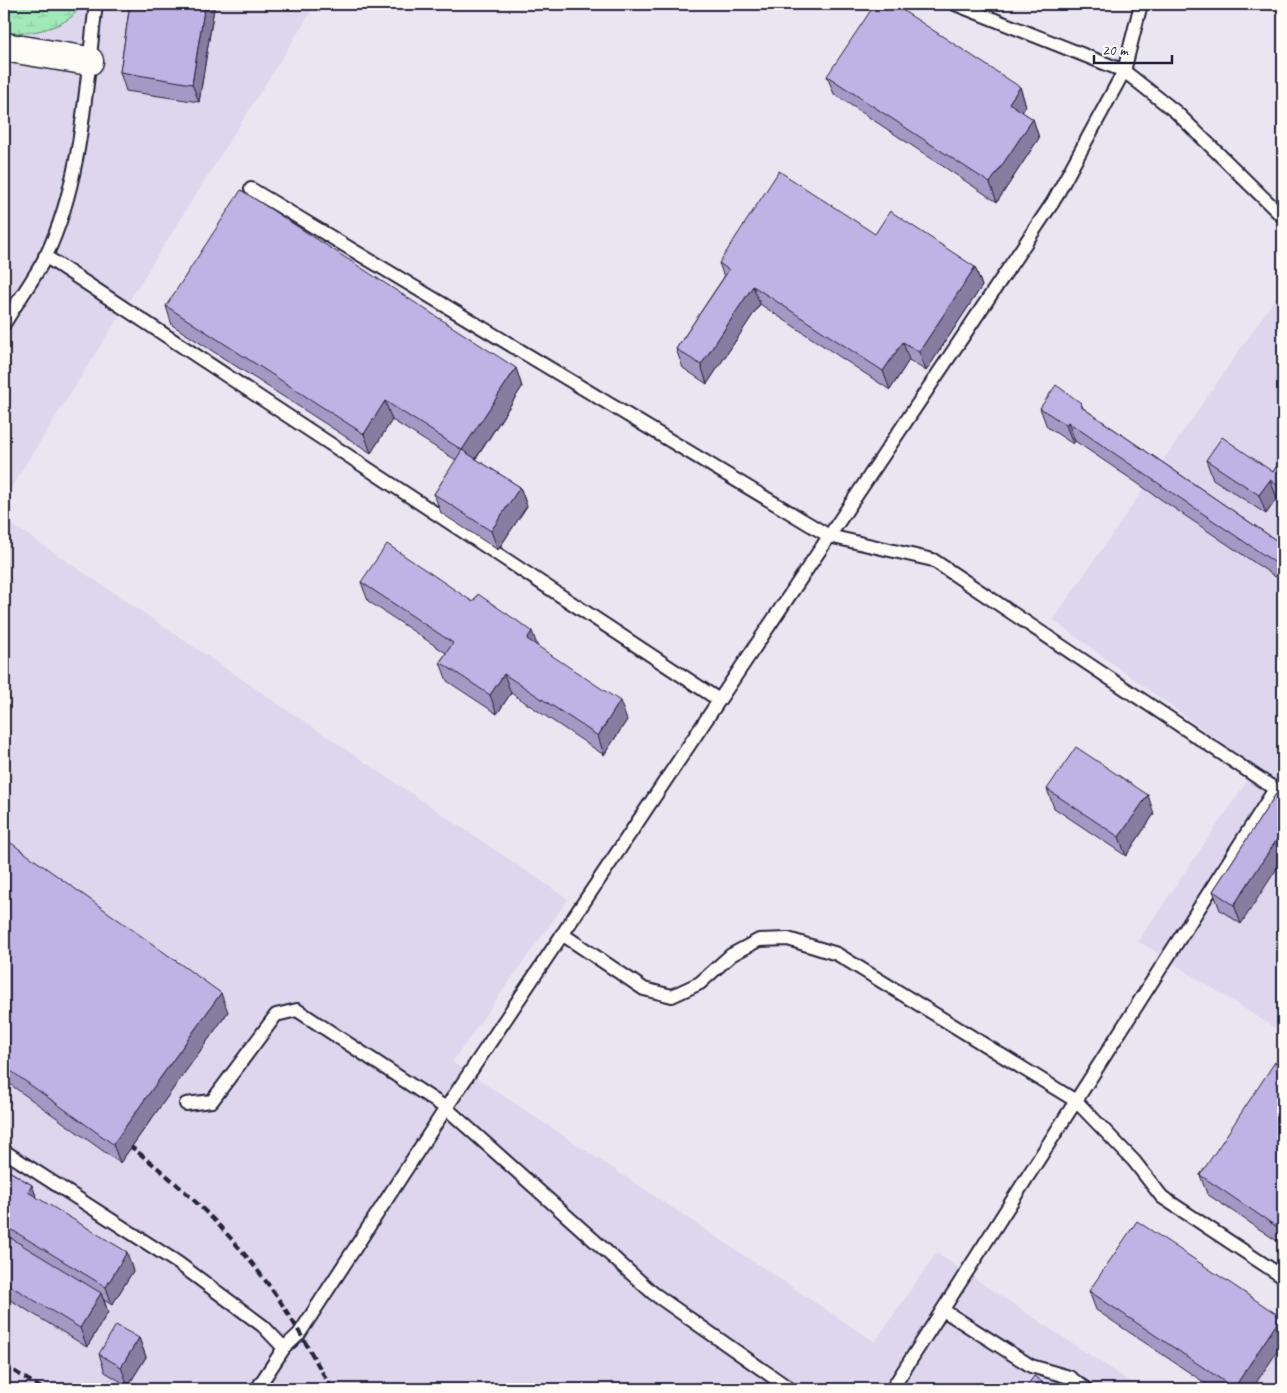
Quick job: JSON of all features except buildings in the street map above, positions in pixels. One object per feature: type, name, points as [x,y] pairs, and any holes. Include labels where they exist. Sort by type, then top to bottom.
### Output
[{"type":"street","points":[[4,47],[89,61]]},
{"type":"lane","points":[[4,324],[45,256],[64,209],[82,133],[96,4]]},
{"type":"lane","points":[[955,4],[1124,71],[1176,112],[1283,217]]},
{"type":"lane","points":[[257,1389],[284,1348],[299,1334],[446,1108],[1052,202],[1124,71],[1141,4]]},
{"type":"lane","points":[[251,189],[829,536],[933,560],[1275,789],[892,1389]]},
{"type":"lane","points":[[45,256],[719,700]]},
{"type":"lane","points":[[562,934],[644,989],[672,996],[700,983],[731,955],[759,940],[788,939],[837,954],[1076,1101],[1134,1160],[1162,1197],[1283,1277]]},
{"type":"lane","points":[[186,1104],[212,1101],[276,1015],[297,1010],[446,1108],[653,1292],[790,1389]]},
{"type":"lane","points":[[4,1151],[178,1263],[263,1326],[284,1348]]},
{"type":"lane","points":[[943,1310],[1031,1366],[1069,1377],[1086,1389]]},
{"type":"shaded area","points":[[4,4],[316,4],[4,499]]},
{"type":"shaded area","points":[[1283,287],[1283,1033],[1138,941],[1256,768],[1053,620]]},
{"type":"shaded area","points":[[4,519],[568,899],[452,1062],[875,1342],[936,1253],[1141,1389],[4,1389]]},
{"type":"shaded area","points":[[1283,1336],[1283,1389],[1248,1389]]},
{"type":"green space","points":[[4,4],[80,4],[76,12],[69,19],[59,24],[36,31],[13,33],[4,32]]},
{"type":"railway","points":[[119,1138],[182,1189],[221,1228],[257,1269],[281,1303],[332,1389]]},
{"type":"railway","points":[[4,1365],[43,1389]]}]
